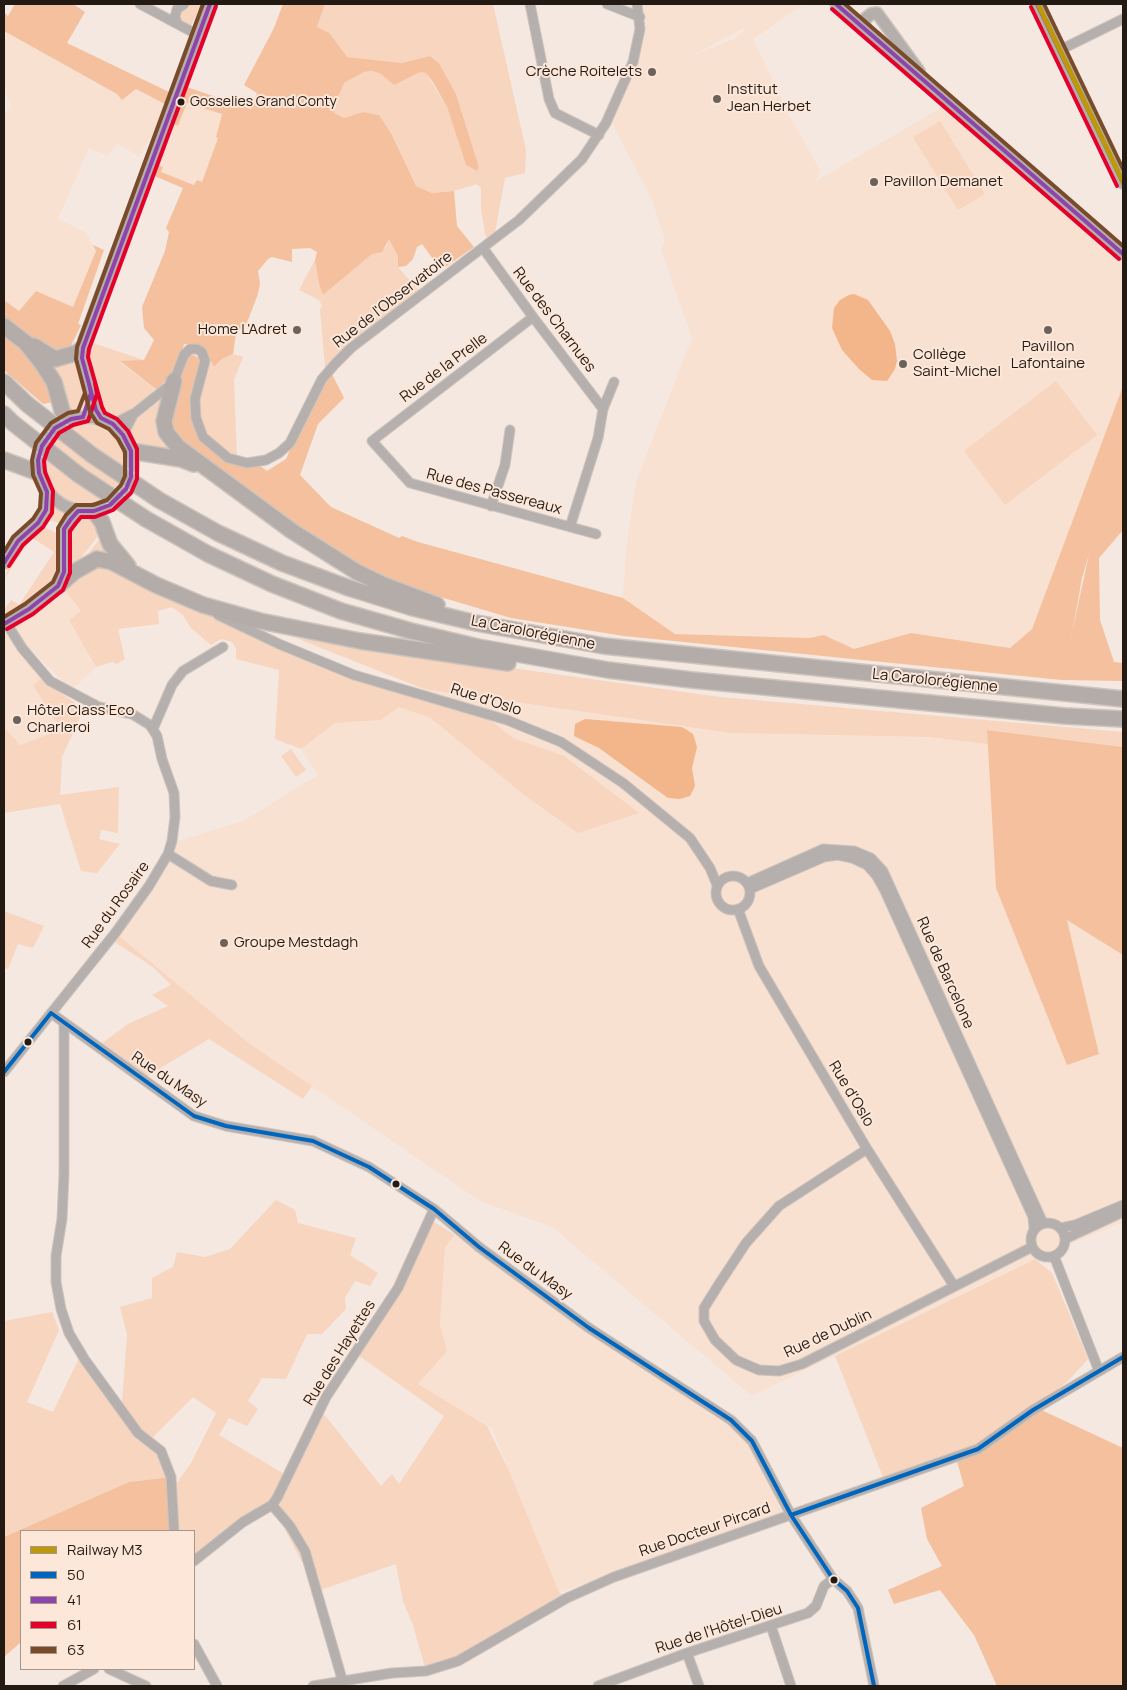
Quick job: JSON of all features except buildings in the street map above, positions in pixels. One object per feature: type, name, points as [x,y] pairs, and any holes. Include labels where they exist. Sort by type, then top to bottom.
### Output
[{"type":"highway","points":[[4,326],[26,343],[54,382],[63,414],[77,418]]},
{"type":"highway","points":[[26,343],[38,347],[55,359],[76,353],[83,348]]},
{"type":"highway","points":[[174,381],[165,412],[166,432],[178,447],[292,531],[357,572],[416,598],[463,612],[476,623]]},
{"type":"highway","name":"La Carolorégienne","points":[[4,382],[27,404],[92,455],[159,500],[218,533],[282,563],[349,588],[413,608],[476,623],[604,646],[1123,699]]},
{"type":"highway","name":"La Carolorégienne","points":[[8,418],[79,475],[146,520],[216,558],[272,584],[341,611],[411,632],[478,647],[608,670],[710,682],[1065,716],[1123,719]]},
{"type":"highway","points":[[131,451],[182,459],[207,470]]},
{"type":"highway","points":[[4,460],[39,473]]},
{"type":"highway","points":[[94,511],[102,522],[110,544],[132,571]]},
{"type":"highway","points":[[58,586],[79,568],[97,559],[112,562],[156,585],[203,605],[269,623],[369,642],[585,673],[608,670]]},
{"type":"highway","points":[[1096,696],[1123,692]]},
{"type":"highway","points":[[1065,716],[1082,725],[1123,729]]},
{"type":"main road","points":[[100,418],[82,358],[83,348],[210,4]]},
{"type":"main road","points":[[836,4],[865,17],[879,41],[1101,231],[1123,247]]},
{"type":"main road","points":[[1037,4],[1123,183]]},
{"type":"main road","points":[[865,17],[877,14],[918,70],[1101,231],[1123,254]]},
{"type":"main road","points":[[879,41],[885,40],[890,32]]},
{"type":"main road","points":[[77,418],[91,393]]},
{"type":"main road","points":[[77,418],[100,418],[113,424],[123,435],[131,451],[133,465],[126,489],[110,505],[94,511],[78,511],[57,502],[47,492],[39,473],[38,460],[42,446],[55,428],[77,418]]},
{"type":"main road","points":[[4,563],[18,541],[43,516],[46,510],[47,492]]},
{"type":"main road","points":[[5,622],[29,609],[58,586],[64,572],[64,529],[78,511]]},
{"type":"street","points":[[140,4],[198,35]]},
{"type":"street","points":[[177,23],[176,14],[182,4]]},
{"type":"street","points":[[530,4],[549,99],[555,113],[599,135]]},
{"type":"street","points":[[607,4],[640,17]]},
{"type":"street","name":"Rue de l'Observatoire","points":[[113,424],[135,413],[174,381],[184,356],[190,349],[197,348],[202,352],[205,361],[195,399],[196,418],[204,437],[228,458],[247,463],[266,460],[280,453],[290,443],[322,379],[351,348],[519,220],[582,158],[599,135],[634,62],[639,38],[640,17],[637,4]]},
{"type":"street","points":[[1060,50],[1123,19]]},
{"type":"street","name":"Rue des Charnues","points":[[483,248],[604,409]]},
{"type":"street","name":"Rue de la Prelle","points":[[372,441],[533,317]]},
{"type":"street","points":[[570,527],[598,438],[604,409],[614,382]]},
{"type":"street","name":"Rue de l'Observatoire","points":[[123,435],[135,413]]},
{"type":"street","points":[[491,506],[507,456],[510,430]]},
{"type":"street","name":"Rue des Passereaux","points":[[372,441],[410,483],[596,534]]},
{"type":"street","name":"Rue d'Oslo","points":[[203,605],[217,615],[279,644],[354,675],[507,720],[561,742],[623,783],[690,838],[710,868],[717,885]]},
{"type":"street","points":[[5,622],[22,648],[50,681],[99,707],[142,718],[153,729],[172,684],[183,671],[223,647]]},
{"type":"street","name":"Rue du Rosaire","points":[[4,1072],[116,932],[149,886],[168,854],[174,828],[174,794],[153,729]]},
{"type":"street","name":"Rue de Barcelone","points":[[748,886],[823,849],[854,851],[871,858],[883,871],[1043,1223]]},
{"type":"street","points":[[168,854],[211,881],[232,885]]},
{"type":"street","name":"Rue de Barcelone","points":[[748,886],[824,857],[838,855],[852,858],[867,865],[876,875],[1033,1217],[1034,1229]]},
{"type":"street","points":[[731,875],[743,878],[748,886],[748,901],[738,909],[727,909],[718,902],[716,896],[717,885],[720,880],[731,875]]},
{"type":"street","name":"Rue d'Oslo","points":[[738,909],[759,966],[867,1149],[954,1286]]},
{"type":"street","name":"Rue du Masy","points":[[51,1013],[194,1116],[226,1126],[292,1136],[321,1144],[368,1167],[434,1209],[479,1247],[589,1328],[691,1395],[719,1411],[740,1428],[755,1446],[791,1515],[833,1579],[847,1591],[858,1608],[874,1686]]},
{"type":"street","points":[[64,1023],[64,1174],[62,1220],[56,1256],[56,1282],[61,1308],[69,1333],[85,1360],[138,1433],[161,1451],[172,1477],[174,1530]]},
{"type":"street","name":"Rue de Dublin","points":[[867,1149],[779,1206],[746,1243],[704,1308],[704,1321],[715,1340],[736,1360],[759,1370],[780,1371],[802,1364],[1032,1247]]},
{"type":"street","points":[[1061,1228],[1075,1226],[1123,1205]]},
{"type":"street","name":"Rue des Hayettes","points":[[272,1505],[326,1397],[398,1288],[434,1209]]},
{"type":"street","points":[[1065,1239],[1123,1212]]},
{"type":"street","points":[[1043,1223],[1053,1223],[1061,1228],[1065,1239],[1062,1249],[1054,1256],[1039,1255],[1032,1247],[1030,1238],[1034,1229],[1043,1223]]},
{"type":"street","points":[[1054,1256],[1099,1371]]},
{"type":"street","name":"Rue Docteur Pircard","points":[[313,1686],[344,1684],[392,1673],[426,1670],[458,1661],[566,1598],[614,1577],[978,1449],[1033,1410],[1123,1357]]},
{"type":"street","points":[[195,1560],[242,1522],[272,1505],[290,1526],[305,1552],[344,1684]]},
{"type":"street","name":"Rue de l’Hôtel-Dieu","points":[[598,1686],[608,1684],[687,1653],[808,1613],[816,1606],[824,1586],[833,1579]]},
{"type":"street","points":[[770,1626],[791,1686]]},
{"type":"street","points":[[195,1646],[217,1686]]},
{"type":"street","points":[[687,1653],[699,1686]]},
{"type":"street","points":[[63,1686],[92,1670]]},
{"type":"street","points":[[111,1670],[146,1686]]},
{"type":"shaded area","points":[[15,4],[73,4],[85,12],[67,43],[169,92],[165,104],[136,89],[122,100],[117,94],[4,31],[4,12],[8,16]]},
{"type":"shaded area","points":[[188,4],[201,4],[191,26],[183,27],[177,19],[179,8]]},
{"type":"shaded area","points":[[283,4],[325,4],[317,27],[329,33],[347,57],[402,63],[430,56],[439,63],[456,94],[479,167],[477,171],[466,165],[447,107],[426,73],[420,72],[394,85],[381,74],[372,71],[364,72],[344,83],[335,105],[334,113],[344,118],[363,112],[379,115],[391,133],[416,186],[432,193],[454,191],[457,226],[474,247],[441,270],[422,244],[417,247],[413,259],[406,266],[398,267],[398,256],[389,239],[382,252],[372,254],[323,295],[315,260],[317,252],[310,248],[292,249],[292,262],[272,257],[258,271],[260,283],[258,294],[246,325],[236,333],[233,354],[222,359],[214,367],[204,350],[197,345],[184,344],[178,366],[157,390],[120,361],[144,360],[154,340],[144,328],[142,307],[165,251],[169,232],[166,228],[183,188],[152,175],[157,165],[163,167],[161,172],[194,185],[197,180],[202,182],[218,138],[216,137],[222,114],[187,103],[178,126],[173,124],[184,86],[251,109],[257,93],[244,85],[274,28]]},
{"type":"shaded area","points":[[325,4],[493,4],[526,150],[525,173],[505,178],[495,233],[486,238],[481,209],[481,188],[477,184],[454,191],[432,193],[416,186],[391,133],[379,115],[363,112],[344,118],[334,113],[335,105],[344,83],[364,72],[372,71],[381,74],[394,84],[420,72],[426,73],[447,107],[466,165],[477,171],[479,167],[456,94],[439,63],[430,56],[402,63],[347,57],[317,27]]},
{"type":"shaded area","name":"Collège Saint-Michel","points":[[642,4],[804,4],[753,39],[789,115],[820,170],[816,181],[949,103],[1123,258],[1123,386],[1032,629],[1010,648],[911,633],[854,650],[824,635],[809,638],[675,634],[623,598],[626,550],[636,482],[692,338],[661,250],[665,240],[652,200],[609,117],[644,30]],"holes":[[[748,26],[734,39],[696,54]]]},
{"type":"shaded area","points":[[4,31],[117,94],[122,100],[136,89],[165,104],[154,132],[139,157],[117,143],[108,156],[89,148],[58,219],[86,232],[96,251],[73,307],[36,291],[19,311],[4,300],[4,115],[11,106],[4,90]]},
{"type":"shaded area","points":[[187,102],[222,114],[216,136],[218,138],[202,182],[195,185],[161,172],[162,167],[157,165],[173,124],[178,126]]},
{"type":"shaded area","points":[[940,121],[985,194],[958,210],[913,137]]},
{"type":"shaded area","points":[[389,238],[399,256],[398,267],[418,290],[325,367],[320,310],[322,306],[319,300],[299,290],[315,260],[323,295],[372,254],[386,247]]},
{"type":"shaded area","points":[[93,245],[104,250],[78,324],[81,325],[68,352],[45,352],[4,323],[4,300],[19,311],[36,291],[73,307],[96,251]]},
{"type":"shaded area","points":[[854,294],[868,300],[890,331],[895,344],[897,361],[895,369],[887,381],[872,380],[859,369],[842,350],[832,328],[834,308],[840,300]]},
{"type":"shaded area","points":[[4,335],[21,347],[45,375],[53,402],[43,404],[4,370]]},
{"type":"shaded area","points":[[84,340],[144,360],[120,362],[155,389],[144,405],[123,420],[106,420],[123,435],[131,451],[133,465],[126,489],[110,505],[94,511],[78,511],[57,502],[47,492],[39,473],[38,460],[42,446],[55,428],[71,419],[83,417],[101,418],[90,398]]},
{"type":"shaded area","points":[[36,352],[78,354],[89,404],[86,411],[72,415]]},
{"type":"shaded area","points":[[202,352],[214,367],[222,359],[233,354],[243,357],[234,380],[237,460],[200,430],[199,406]]},
{"type":"shaded area","points":[[191,354],[199,358],[201,378],[197,428],[212,450],[259,465],[267,471],[286,459],[311,401],[330,370],[344,398],[318,424],[300,475],[331,507],[399,538],[402,536],[623,598],[675,634],[809,638],[824,635],[854,649],[911,633],[1010,648],[1032,629],[1123,386],[1123,530],[1099,558],[1100,620],[1114,662],[1123,663],[1123,681],[1062,680],[624,636],[511,618],[407,587],[375,573],[297,526],[166,432],[178,374]],"holes":[[[1089,554],[1072,633],[1082,578]]]},
{"type":"shaded area","points":[[1056,381],[1097,435],[1005,505],[964,451]]},
{"type":"shaded area","points":[[169,393],[179,452],[138,445],[130,434],[130,426],[135,419]]},
{"type":"shaded area","points":[[51,506],[69,515],[62,527],[57,522],[46,519]]},
{"type":"shaded area","points":[[79,518],[93,519],[101,532],[80,559],[80,563],[69,572],[69,527]]},
{"type":"shaded area","points":[[43,527],[55,532],[59,537],[62,559],[56,582],[27,604],[8,615],[4,610],[11,600],[19,605],[54,552],[31,537],[4,580],[12,557],[20,544],[37,529]]},
{"type":"shaded area","points":[[103,535],[114,556],[84,559]]},
{"type":"shaded area","points":[[107,564],[250,634],[486,717],[513,738],[564,756],[639,813],[578,833],[524,795],[431,718],[399,707],[381,720],[335,723],[301,749],[275,739],[279,670],[236,659],[236,649],[232,642],[221,639],[211,645],[191,628],[183,615],[172,607],[158,611],[159,624],[118,629],[125,659],[117,664],[112,662],[96,667],[69,620],[81,611],[63,588],[95,565]]},
{"type":"shaded area","points":[[63,588],[82,611],[69,620],[96,667],[72,690],[34,653],[36,651],[25,652],[46,677],[33,685],[61,730],[20,745],[4,727],[4,627]]},
{"type":"shaded area","points":[[296,638],[720,697],[1123,732],[1123,747],[987,730],[988,744],[928,737],[731,733],[424,689]]},
{"type":"shaded area","points":[[41,679],[84,709],[62,757],[60,795],[119,787],[118,833],[101,830],[99,839],[120,844],[97,873],[81,871],[60,804],[4,813],[4,727],[20,745],[61,730],[33,685]]},
{"type":"shaded area","points":[[424,689],[731,733],[928,737],[1123,758],[1123,1222],[1012,1269],[752,1396],[552,1227],[480,1201],[250,1044],[119,936],[178,841],[243,821],[318,775],[301,749],[335,723],[381,720]]},
{"type":"shaded area","points":[[585,719],[682,727],[693,734],[697,747],[692,768],[695,786],[690,796],[680,799],[668,798],[599,748],[574,736],[575,724]]},
{"type":"shaded area","points":[[987,730],[1123,747],[1123,955],[1067,920],[1099,1054],[1067,1065],[996,888]]},
{"type":"shaded area","points":[[291,749],[306,770],[296,777],[281,756]]},
{"type":"shaded area","points":[[4,911],[44,926],[33,948],[18,944],[8,969],[4,968]]},
{"type":"shaded area","points":[[119,936],[250,1044],[312,1086],[303,1099],[209,1039],[147,1076],[101,1044],[128,1024],[168,1006],[152,995],[171,985],[153,967],[110,939]]},
{"type":"shaded area","points":[[276,1200],[295,1210],[298,1223],[356,1238],[350,1255],[378,1273],[370,1286],[355,1281],[345,1298],[346,1309],[322,1334],[307,1334],[286,1379],[262,1378],[248,1401],[258,1409],[247,1426],[229,1418],[219,1435],[284,1474],[320,1409],[381,1486],[392,1474],[399,1484],[444,1416],[355,1353],[401,1281],[429,1219],[455,1235],[445,1247],[440,1325],[447,1351],[418,1384],[487,1426],[510,1473],[559,1592],[567,1598],[458,1661],[426,1671],[413,1625],[403,1601],[396,1564],[317,1591],[272,1505],[195,1561],[195,1530],[174,1530],[172,1490],[191,1463],[216,1413],[193,1397],[149,1441],[171,1477],[129,1482],[4,1537],[4,1321],[52,1312],[59,1330],[27,1402],[53,1412],[81,1354],[146,1438],[122,1402],[127,1335],[120,1307],[152,1298],[152,1278],[173,1267],[177,1252],[205,1257],[230,1249]]},
{"type":"shaded area","points":[[459,1231],[746,1434],[791,1515],[668,1558],[559,1592],[492,1429],[418,1384],[447,1351],[440,1325],[445,1247]]},
{"type":"shaded area","points":[[1035,1259],[1052,1273],[1088,1359],[1068,1381],[989,1443],[883,1477],[835,1356]]},
{"type":"shaded area","points":[[1037,1408],[1123,1448],[1123,1686],[997,1686],[974,1635],[940,1590],[894,1604],[888,1590],[942,1566],[927,1539],[921,1508],[964,1486],[956,1458]]},
{"type":"shaded area","points":[[171,1477],[174,1530],[20,1530],[20,1643],[4,1657],[4,1537],[129,1482]]},
{"type":"rail line","name":"M3","points":[[1038,4],[1123,182]]},
{"type":"transit line","name":"63","points":[[4,617],[25,604],[53,582],[58,571],[58,528],[66,515],[76,505],[93,505],[107,500],[121,485],[125,476],[125,452],[118,439],[109,429],[97,423],[90,412],[76,359],[77,347],[203,4]]},
{"type":"transit line","name":"41","points":[[4,624],[29,609],[58,586],[64,572],[64,529],[71,519],[78,511],[94,511],[110,505],[126,489],[131,477],[131,451],[123,435],[113,424],[101,418],[96,410],[82,358],[83,348],[210,4]]},
{"type":"transit line","name":"41","points":[[836,4],[1123,254]]},
{"type":"transit line","name":"63","points":[[845,4],[1123,246]]},
{"type":"transit line","name":"41","points":[[1037,4],[1123,183]]},
{"type":"transit line","name":"63","points":[[1044,4],[1123,169]]},
{"type":"transit line","name":"61","points":[[7,629],[33,614],[63,590],[70,573],[70,531],[81,517],[95,517],[113,510],[131,493],[137,479],[137,449],[128,431],[117,419],[105,413],[102,407],[88,357],[89,349],[216,6]]},
{"type":"transit line","name":"61","points":[[1031,7],[1117,186]]},
{"type":"transit line","name":"61","points":[[832,9],[1119,259]]},
{"type":"transit line","name":"61","points":[[9,566],[23,545],[43,527],[52,513],[53,491],[45,472],[44,461],[48,449],[59,433],[73,425],[88,421],[97,394],[95,383]]},
{"type":"transit line","name":"41","points":[[4,563],[18,541],[38,523],[46,510],[47,492],[39,473],[38,460],[42,446],[55,428],[71,419],[83,417],[91,393],[89,384]]},
{"type":"transit line","name":"63","points":[[4,552],[13,537],[33,519],[40,508],[41,493],[33,475],[32,460],[36,443],[51,423],[68,413],[78,411],[85,393],[83,385]]},
{"type":"transit line","name":"50","points":[[51,1013],[194,1116],[226,1126],[313,1141],[369,1167],[434,1209],[479,1247],[589,1328],[731,1420],[752,1441],[791,1515],[833,1579],[847,1591],[858,1608],[874,1686]]},
{"type":"transit line","name":"50","points":[[4,1072],[51,1013]]},
{"type":"transit line","name":"50","points":[[791,1515],[978,1449],[1033,1410],[1123,1357]]},
{"type":"place","name":"Crèche Roitelets","points":[[652,72]]},
{"type":"place","name":"Institut Jean Herbet","points":[[717,99]]},
{"type":"place","name":"Gosselies Grand Conty","points":[[181,102]]},
{"type":"place","name":"Pavillon Demanet","points":[[874,182]]},
{"type":"place","name":"Home L'Adret","points":[[297,330]]},
{"type":"place","name":"Pavillon Lafontaine","points":[[1048,330]]},
{"type":"place","name":"Collège Saint-Michel","points":[[903,364]]},
{"type":"place","name":"Hôtel Class‘Eco Charleroi","points":[[17,720]]},
{"type":"place","name":"Groupe Mestdagh","points":[[224,943]]}]
